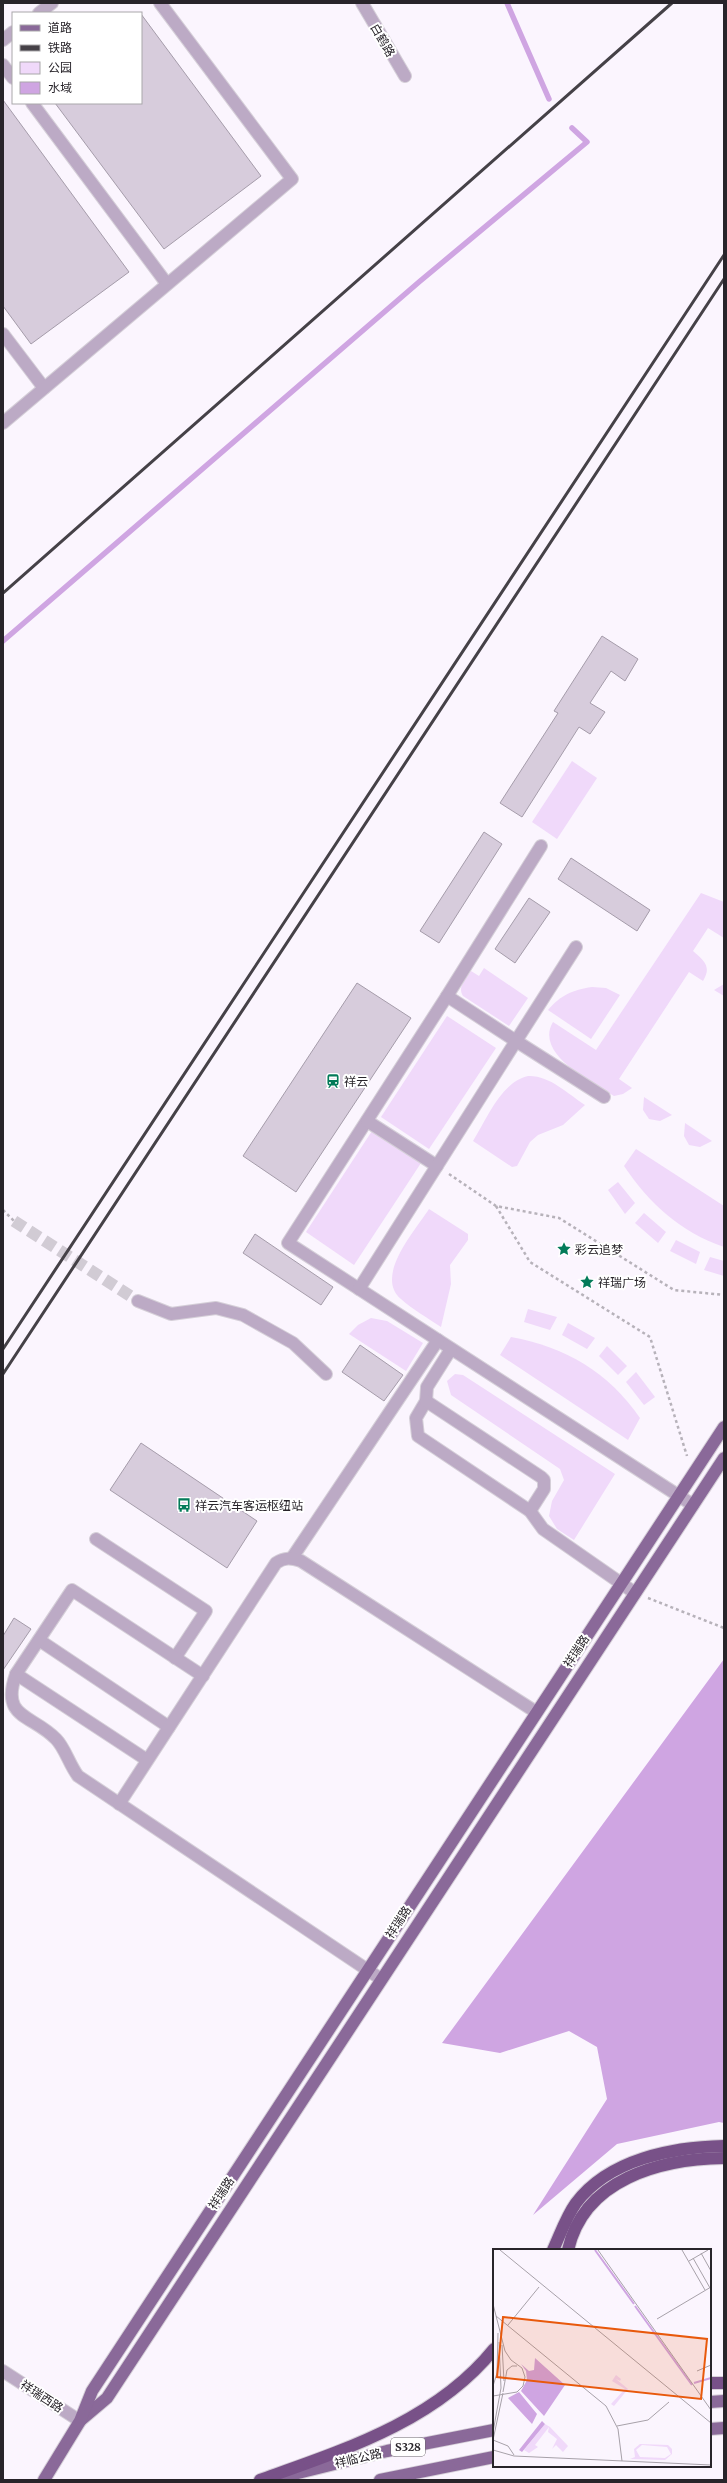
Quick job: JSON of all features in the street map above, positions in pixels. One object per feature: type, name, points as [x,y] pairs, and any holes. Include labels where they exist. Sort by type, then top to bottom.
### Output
[{"type":"highway","points":[[554,2249],[577,2203],[590,2188],[607,2175],[637,2160],[661,2154],[724,2146]]},
{"type":"highway","points":[[568,2249],[581,2217],[598,2196],[613,2185],[631,2176],[663,2165],[724,2158]]},
{"type":"highway","points":[[260,2480],[339,2451],[407,2420],[448,2394],[493,2350]]},
{"type":"highway","points":[[711,2383],[724,2384]]},
{"type":"main road","name":"祥瑞路","points":[[44,2480],[80,2421],[92,2391],[366,1970],[724,1427]]},
{"type":"main road","name":"祥瑞路","points":[[80,2421],[107,2398],[724,1458]]},
{"type":"main road","points":[[711,2402],[724,2401]]},
{"type":"main road","points":[[711,2429],[724,2428]]},
{"type":"main road","name":"祥临公路","points":[[270,2480],[387,2451],[493,2430]]},
{"type":"main road","name":"S328","points":[[380,2480],[493,2457]]},
{"type":"street","points":[[40,12],[52,3]]},
{"type":"street","points":[[3,423],[292,179],[160,3]]},
{"type":"street","name":"白鹤路","points":[[362,3],[405,76]]},
{"type":"street","points":[[3,40],[12,33]]},
{"type":"street","points":[[3,65],[12,77]]},
{"type":"street","points":[[33,104],[167,284]]},
{"type":"street","points":[[3,334],[44,388]]},
{"type":"street","points":[[541,846],[447,996],[288,1243],[693,1505]]},
{"type":"street","points":[[359,1289],[576,948]]},
{"type":"street","points":[[447,996],[604,1097]]},
{"type":"street","points":[[367,1121],[437,1166]]},
{"type":"street","points":[[138,1301],[172,1314],[216,1308],[243,1315],[293,1343],[326,1374]]},
{"type":"street","points":[[292,1558],[438,1340]]},
{"type":"street","points":[[451,1349],[429,1382],[426,1401],[416,1418],[418,1436],[530,1511],[543,1529],[635,1593]]},
{"type":"street","points":[[426,1401],[544,1480],[544,1489],[530,1511]]},
{"type":"street","points":[[96,1539],[206,1611],[175,1658]]},
{"type":"street","points":[[119,1804],[276,1563],[283,1559],[292,1558],[301,1561],[536,1712]]},
{"type":"street","points":[[203,1676],[72,1590],[16,1674],[11,1687],[11,1699],[15,1710],[56,1738],[64,1750],[68,1764],[78,1776],[381,1979]]},
{"type":"street","points":[[39,1640],[169,1727]]},
{"type":"street","points":[[16,1674],[148,1760]]},
{"type":"street","name":"祥瑞西路","points":[[3,2371],[80,2421]]},
{"type":"path","points":[[437,1166],[496,1206],[559,1218],[674,1290],[724,1295]]},
{"type":"path","points":[[496,1206],[530,1262],[650,1337],[680,1438],[694,1473]]},
{"type":"path","points":[[3,1210],[14,1221]]},
{"type":"path","points":[[635,1593],[724,1628]]},
{"type":"green space","points":[[572,761],[597,778],[557,839],[532,822]]},
{"type":"green space","points":[[701,893],[724,902],[724,938],[708,928],[693,951],[706,964],[706,976],[703,981],[689,972],[619,1079],[632,1088],[623,1094],[614,1096],[580,1074],[558,1056],[551,1045],[549,1034],[553,1022],[596,1050]]},
{"type":"green space","points":[[484,968],[528,998],[509,1026],[463,996],[461,993],[463,983],[471,971],[479,976]]},
{"type":"green space","points":[[724,984],[724,996],[714,990]]},
{"type":"green space","points":[[592,987],[606,988],[620,995],[591,1039],[548,1010],[558,1000],[567,994]]},
{"type":"green space","points":[[447,1016],[496,1048],[429,1149],[381,1117]]},
{"type":"green space","points":[[528,1076],[536,1076],[551,1082],[565,1090],[585,1105],[563,1125],[538,1135],[530,1142],[517,1166],[512,1167],[473,1141],[489,1112],[502,1093],[518,1080]]},
{"type":"green space","points":[[644,1097],[672,1115],[660,1121],[649,1119],[643,1110]]},
{"type":"green space","points":[[685,1123],[712,1141],[700,1147],[689,1145],[684,1136]]},
{"type":"green space","points":[[372,1131],[421,1163],[354,1265],[306,1232]]},
{"type":"green space","points":[[636,1149],[724,1206],[724,1247],[708,1241],[680,1225],[655,1204],[644,1192],[624,1166]]},
{"type":"green space","points":[[618,1182],[635,1203],[625,1214],[608,1190]]},
{"type":"green space","points":[[429,1209],[468,1234],[468,1240],[450,1265],[451,1284],[441,1327],[401,1299],[394,1289],[392,1278],[394,1266],[400,1254]]},
{"type":"green space","points":[[644,1213],[666,1232],[658,1243],[635,1223]]},
{"type":"green space","points":[[676,1240],[700,1252],[696,1264],[670,1251]]},
{"type":"green space","points":[[710,1257],[724,1261],[724,1276],[704,1270]]},
{"type":"green space","points":[[528,1309],[557,1317],[550,1330],[524,1322]]},
{"type":"green space","points":[[371,1318],[387,1321],[423,1343],[406,1371],[349,1334],[358,1325]]},
{"type":"green space","points":[[568,1323],[595,1338],[587,1349],[562,1335]]},
{"type":"green space","points":[[511,1337],[550,1347],[568,1355],[600,1375],[614,1387],[640,1418],[628,1440],[500,1355]]},
{"type":"green space","points":[[607,1346],[627,1366],[618,1375],[599,1356]]},
{"type":"green space","points":[[636,1372],[655,1397],[644,1405],[626,1382]]},
{"type":"green space","points":[[455,1374],[463,1375],[615,1474],[574,1540],[557,1529],[549,1516],[552,1501],[564,1480],[560,1469],[451,1395],[447,1381]]},
{"type":"water","points":[[724,1659],[724,2123],[719,2122],[617,2144],[533,2215],[607,2099],[597,2047],[569,2031],[500,2053],[442,2043]]},
{"type":"building","points":[[142,15],[261,176],[164,249],[56,104],[142,104]]},
{"type":"building","points":[[3,100],[129,272],[31,344],[3,306]]},
{"type":"building","points":[[602,636],[638,659],[625,681],[611,671],[590,703],[605,712],[590,734],[579,727],[522,817],[500,803],[558,713],[554,711]]},
{"type":"building","points":[[484,832],[502,844],[439,943],[420,931]]},
{"type":"building","points":[[571,858],[650,910],[637,931],[558,879]]},
{"type":"building","points":[[529,898],[550,912],[515,963],[495,949]]},
{"type":"building","points":[[357,983],[411,1018],[296,1192],[243,1156]]},
{"type":"building","points":[[255,1234],[333,1287],[321,1305],[243,1253]]},
{"type":"building","points":[[360,1345],[403,1375],[384,1401],[342,1372]]},
{"type":"building","name":"祥云汽车客运枢纽站","points":[[141,1443],[257,1521],[227,1568],[110,1490]]},
{"type":"building","points":[[14,1618],[31,1629],[3,1670],[3,1636]]},
{"type":"waterway","points":[[507,3],[549,99]]},
{"type":"waterway","points":[[3,641],[419,282],[587,142],[572,128]]},
{"type":"tunnel","points":[[14,1221],[138,1301]]},
{"type":"railway","points":[[3,593],[672,3]]},
{"type":"railway","points":[[3,1349],[724,255]]},
{"type":"railway","points":[[3,1374],[724,279]]},
{"type":"place","name":"祥云","points":[[333,1081]]},
{"type":"place","name":"彩云追梦","points":[[564,1249]]},
{"type":"place","name":"祥瑞广场","points":[[587,1282]]},
{"type":"place","name":"祥云汽车客运枢纽站","points":[[184,1505]]}]
